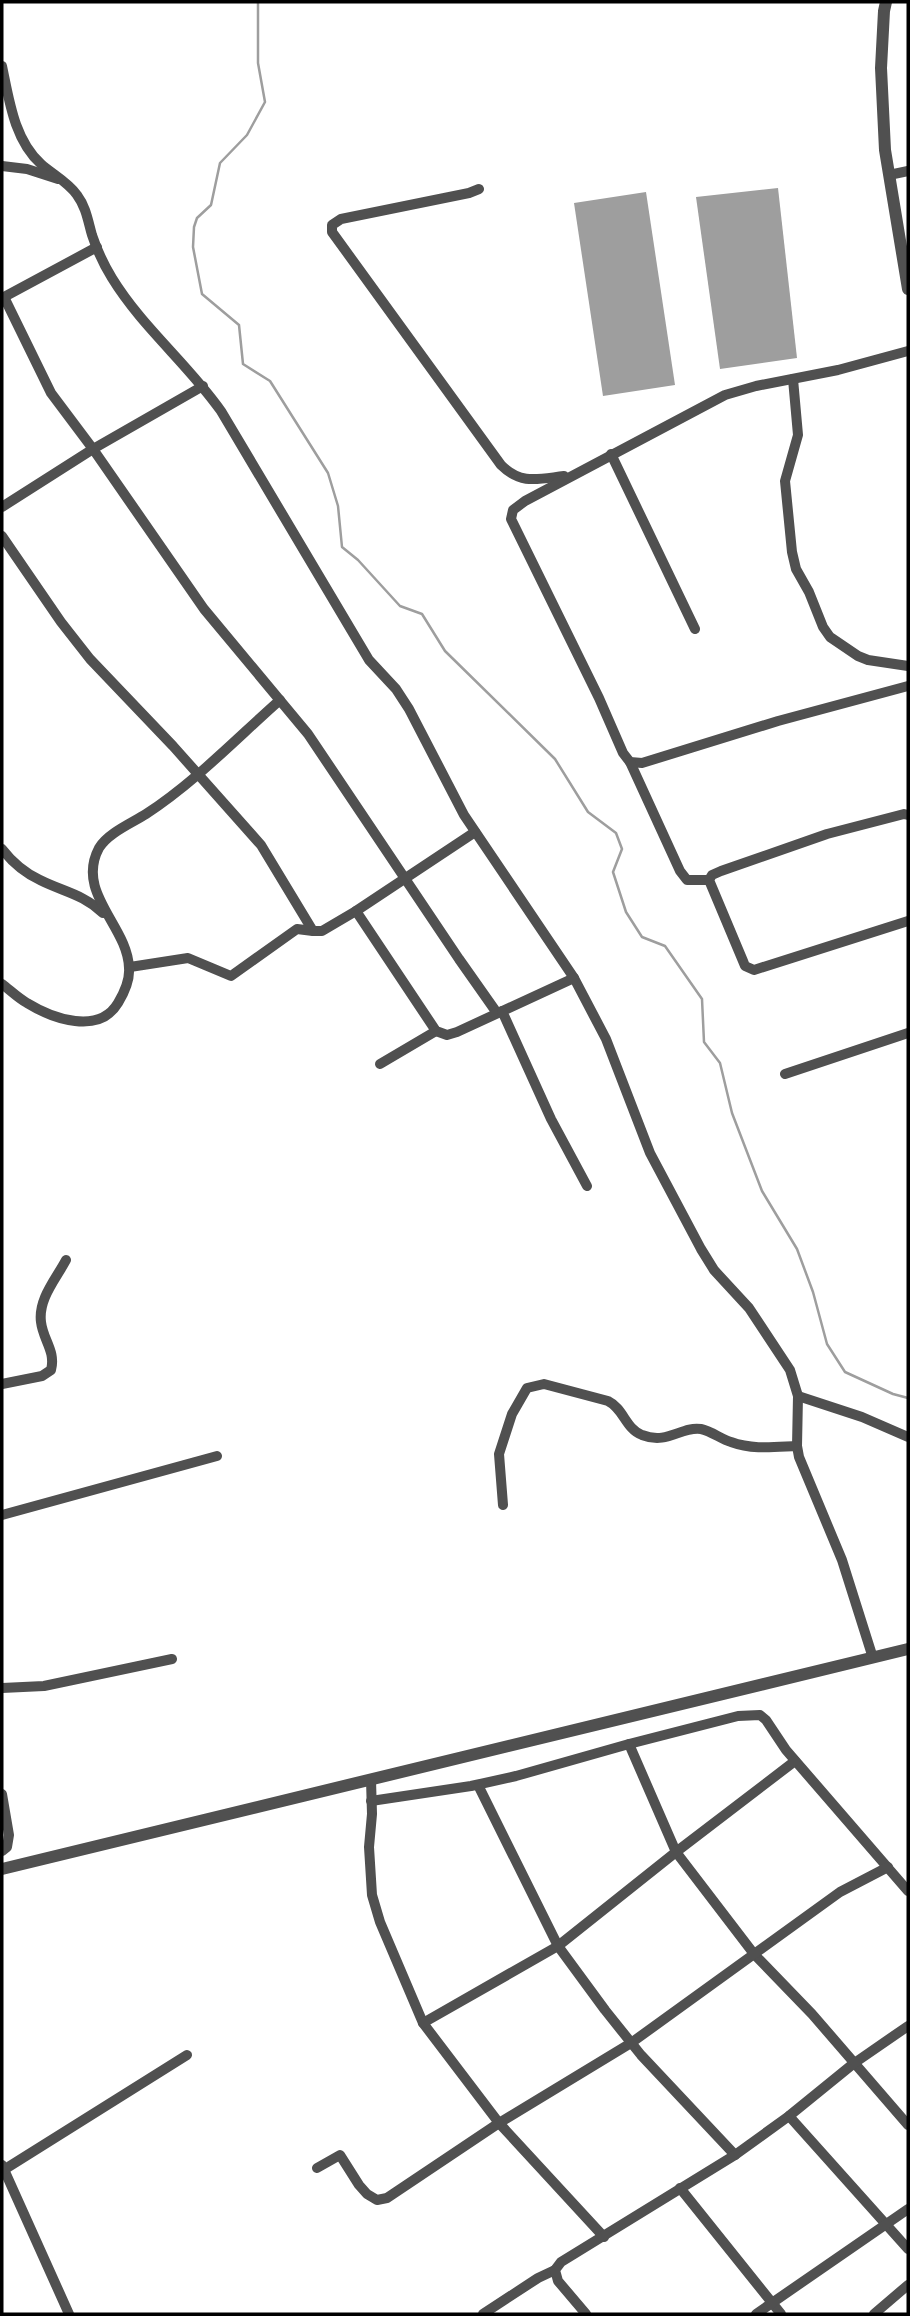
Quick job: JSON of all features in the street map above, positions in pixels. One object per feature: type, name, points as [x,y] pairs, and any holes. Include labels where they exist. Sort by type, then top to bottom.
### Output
[{"type":"street","points":[[886,2],[881,68],[883,116],[889,175],[908,289]]},
{"type":"street","points":[[2,66],[19,132],[39,163],[77,194],[86,211],[97,247],[113,279],[148,327],[203,386],[221,411],[369,660],[387,678],[409,709],[453,797],[574,978],[606,1039],[650,1153],[701,1249],[714,1270],[749,1308],[790,1370],[798,1396],[797,1446],[842,1560],[873,1658]]},
{"type":"street","points":[[2,166],[27,169],[61,180]]},
{"type":"street","points":[[889,175],[908,172]]},
{"type":"street","points":[[479,189],[469,194],[341,219],[332,225],[332,232],[501,465],[510,474],[526,480],[571,475]]},
{"type":"street","points":[[97,247],[3,298],[51,393],[93,449],[187,587],[308,734],[459,959],[500,1012],[551,1119],[587,1186]]},
{"type":"street","points":[[709,880],[687,880],[680,871],[630,762],[623,753],[599,698],[512,522],[511,514],[516,507],[571,475],[725,396],[756,386],[908,351]]},
{"type":"street","points":[[793,379],[798,435],[785,481],[796,569],[809,592],[822,627],[830,637],[868,660],[908,666]]},
{"type":"street","points":[[2,507],[93,449],[203,386]]},
{"type":"street","points":[[611,454],[695,629]]},
{"type":"street","points":[[2,536],[75,642],[267,853],[313,931]]},
{"type":"street","points":[[630,762],[642,763],[908,686]]},
{"type":"street","points":[[2,984],[26,1003],[73,1021],[93,1021],[116,1007],[124,993],[130,967],[120,938],[98,897],[93,878],[95,859],[100,847],[117,832],[157,807],[280,700]]},
{"type":"street","points":[[709,880],[712,875],[721,871],[827,834],[904,814],[908,816]]},
{"type":"street","points":[[130,967],[188,958],[231,976],[297,929],[322,931],[356,911],[475,832]]},
{"type":"street","points":[[2,849],[21,868],[39,880],[86,898],[111,921]]},
{"type":"street","points":[[709,880],[745,966],[754,970],[908,920]]},
{"type":"street","points":[[356,911],[436,1031],[447,1035],[574,978]]},
{"type":"street","points":[[380,1064],[436,1031]]},
{"type":"street","points":[[785,1074],[908,1033]]},
{"type":"street","points":[[2,1384],[42,1376],[51,1370],[53,1359],[42,1326],[41,1313],[47,1292],[66,1260]]},
{"type":"street","points":[[503,1505],[499,1454],[512,1414],[527,1388],[537,1384],[560,1387],[608,1401],[614,1404],[632,1429],[654,1438],[670,1437],[699,1429],[745,1447],[797,1446]]},
{"type":"street","points":[[798,1396],[908,1437]]},
{"type":"street","points":[[2,1515],[217,1456]]},
{"type":"street","points":[[2,1869],[908,1650]]},
{"type":"street","points":[[2,1688],[44,1686],[172,1659]]},
{"type":"street","points":[[371,1801],[478,1785],[738,1716],[760,1715],[795,1761],[908,1891]]},
{"type":"street","points":[[629,1744],[676,1852],[754,1954],[812,2014],[908,2125]]},
{"type":"street","points":[[423,2023],[558,1946],[795,1761]]},
{"type":"street","points":[[371,1780],[369,1847],[372,1895],[380,1922],[423,2023],[499,2123],[604,2237]]},
{"type":"street","points":[[478,1785],[558,1946],[631,2043],[735,2155]]},
{"type":"street","points":[[2,1794],[9,1835],[7,1847],[2,1851]]},
{"type":"street","points":[[317,2168],[341,2155],[367,2194],[382,2200],[499,2123],[631,2043],[840,1892],[888,1867]]},
{"type":"street","points":[[483,2314],[555,2270],[561,2262],[735,2155],[853,2064],[908,2026]]},
{"type":"street","points":[[69,2314],[3,2168],[187,2055]]},
{"type":"street","points":[[789,2116],[908,2249]]},
{"type":"street","points":[[680,2188],[781,2314]]},
{"type":"street","points":[[756,2314],[908,2208]]},
{"type":"street","points":[[555,2270],[558,2281],[586,2314]]},
{"type":"street","points":[[874,2314],[908,2285]]},
{"type":"shaded area","points":[[778,188],[797,358],[720,369],[696,197]]},
{"type":"shaded area","points":[[646,192],[675,385],[603,396],[574,203]]},
{"type":"waterway","points":[[258,2],[258,63],[265,102],[247,135],[220,163],[211,205],[197,218],[194,227],[193,247],[202,294],[239,325],[243,364],[270,381],[328,473],[338,506],[342,547],[358,560],[400,606],[422,614],[445,651],[555,759],[588,812],[616,833],[622,849],[613,872],[626,912],[642,937],[665,946],[702,999],[704,1042],[720,1063],[732,1113],[762,1191],[797,1249],[813,1292],[827,1344],[845,1372],[908,1398]]}]
